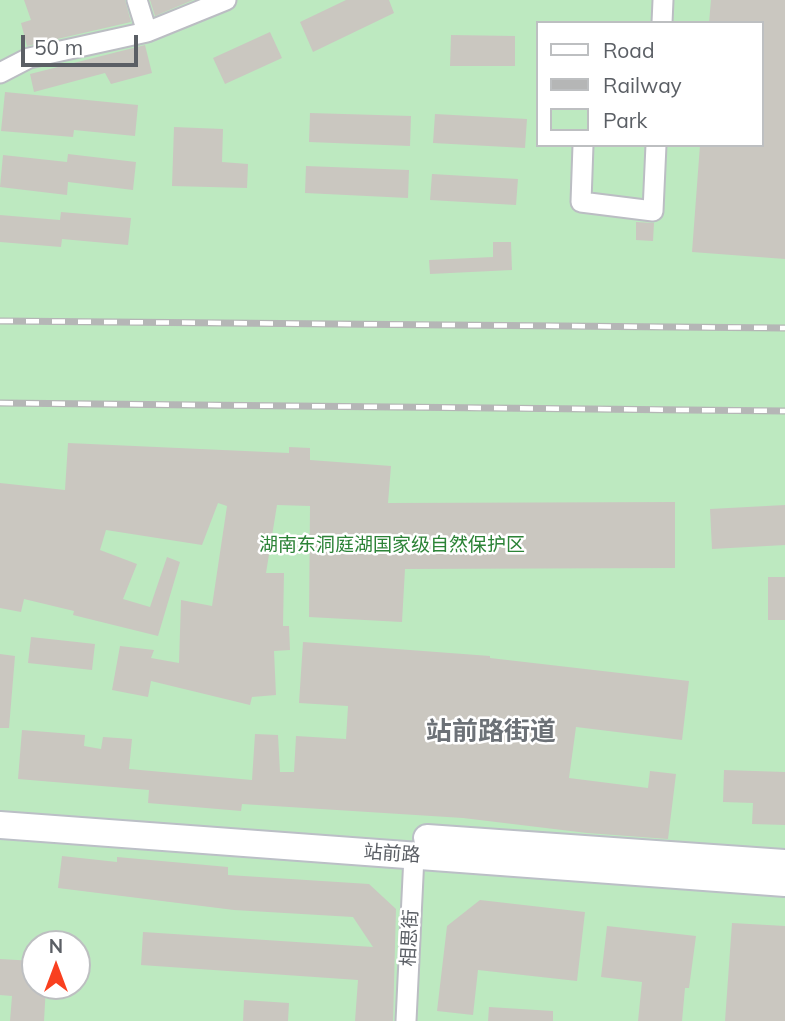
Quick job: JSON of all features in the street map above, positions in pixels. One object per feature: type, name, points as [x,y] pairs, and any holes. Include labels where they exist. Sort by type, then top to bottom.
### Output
[{"type":"main road","name":"站前路","points":[[0,807],[785,863]]},
{"type":"main road","name":"站前路","points":[[0,825],[785,883]]},
{"type":"street","points":[[137,0],[147,32]]},
{"type":"street","points":[[0,73],[29,58],[147,32],[226,0]]},
{"type":"street","points":[[662,21],[663,0]]},
{"type":"street","points":[[583,147],[580,202],[653,211],[656,147]]},
{"type":"street","name":"相思街","points":[[406,1021],[414,856]]},
{"type":"green space","name":"湖南东洞庭湖国家级自然保护区","points":[[0,0],[785,0],[785,1021],[0,1021]]},
{"type":"building","points":[[24,0],[125,0],[131,22],[27,46],[21,23],[31,20]]},
{"type":"building","points":[[150,0],[193,0],[155,16]]},
{"type":"building","points":[[346,0],[389,0],[394,13],[313,52],[300,22]]},
{"type":"building","points":[[711,0],[785,0],[785,259],[692,252],[700,147],[764,147],[764,21],[709,21]]},
{"type":"building","points":[[270,32],[282,58],[225,84],[213,58]]},
{"type":"building","points":[[451,35],[515,36],[515,66],[450,66]]},
{"type":"building","points":[[145,45],[152,73],[111,84],[105,73],[34,92],[30,74]]},
{"type":"building","points":[[5,92],[138,105],[135,136],[74,130],[73,137],[1,131]]},
{"type":"building","points":[[310,113],[411,116],[410,146],[309,142]]},
{"type":"building","points":[[435,114],[527,119],[525,148],[433,143]]},
{"type":"building","points":[[174,127],[223,129],[222,162],[248,164],[247,188],[172,186]]},
{"type":"building","points":[[68,154],[136,162],[133,190],[68,182],[67,195],[0,187],[3,155],[67,162]]},
{"type":"building","points":[[306,166],[409,170],[408,198],[305,193]]},
{"type":"building","points":[[432,174],[518,179],[516,205],[430,200]]},
{"type":"building","points":[[61,212],[131,218],[128,245],[62,239],[61,247],[0,242],[0,215],[60,220]]},
{"type":"building","points":[[636,222],[654,223],[653,241],[636,240]]},
{"type":"building","points":[[493,242],[511,242],[512,270],[430,274],[429,260],[493,257]]},
{"type":"building","points":[[68,443],[289,453],[289,447],[310,448],[310,460],[391,466],[388,503],[675,502],[675,568],[405,569],[402,622],[309,617],[310,506],[277,505],[266,573],[284,573],[283,626],[289,626],[290,650],[274,651],[276,695],[252,697],[250,705],[151,681],[148,697],[112,690],[120,646],[154,650],[151,658],[179,663],[181,600],[212,606],[227,506],[218,503],[202,545],[106,530],[100,550],[137,564],[123,599],[150,607],[167,557],[180,562],[158,636],[73,615],[74,611],[24,599],[21,612],[0,608],[0,483],[65,490]]},
{"type":"building","points":[[785,505],[785,545],[712,549],[710,509]]},
{"type":"building","points":[[768,577],[785,577],[785,620],[768,620]]},
{"type":"building","points":[[31,637],[95,644],[92,670],[28,663]]},
{"type":"building","points":[[303,642],[490,656],[689,681],[682,740],[576,727],[569,778],[648,788],[650,771],[676,774],[668,839],[587,833],[463,818],[242,804],[241,811],[148,803],[149,790],[18,779],[22,730],[85,735],[84,746],[101,749],[103,737],[132,739],[129,769],[252,780],[255,734],[278,735],[280,772],[294,772],[296,736],[346,739],[348,706],[299,703]]},
{"type":"building","points":[[0,654],[15,656],[9,728],[0,728]]},
{"type":"building","points":[[724,770],[785,772],[785,825],[752,824],[753,803],[723,802]]},
{"type":"building","points":[[62,856],[117,862],[117,857],[228,867],[228,875],[369,884],[396,909],[393,1021],[355,1021],[358,980],[141,965],[143,932],[373,947],[353,917],[234,910],[58,888]]},
{"type":"building","points":[[480,900],[585,912],[577,981],[478,970],[473,1015],[437,1011],[447,926]]},
{"type":"building","points":[[732,923],[785,926],[785,1021],[725,1021]]},
{"type":"building","points":[[607,926],[696,936],[689,988],[685,988],[682,1021],[638,1021],[642,982],[601,977]]},
{"type":"building","points":[[0,959],[21,960],[21,1000],[45,1000],[44,1021],[10,1021],[12,996],[0,995]]},
{"type":"building","points":[[244,1000],[289,1003],[288,1021],[243,1021]]},
{"type":"building","points":[[489,1007],[553,1011],[553,1021],[488,1021]]},
{"type":"railway","points":[[0,321],[785,328]]},
{"type":"railway","points":[[0,403],[785,411]]},
{"type":"district","name":"站前路街道","points":[[491,732]]}]
